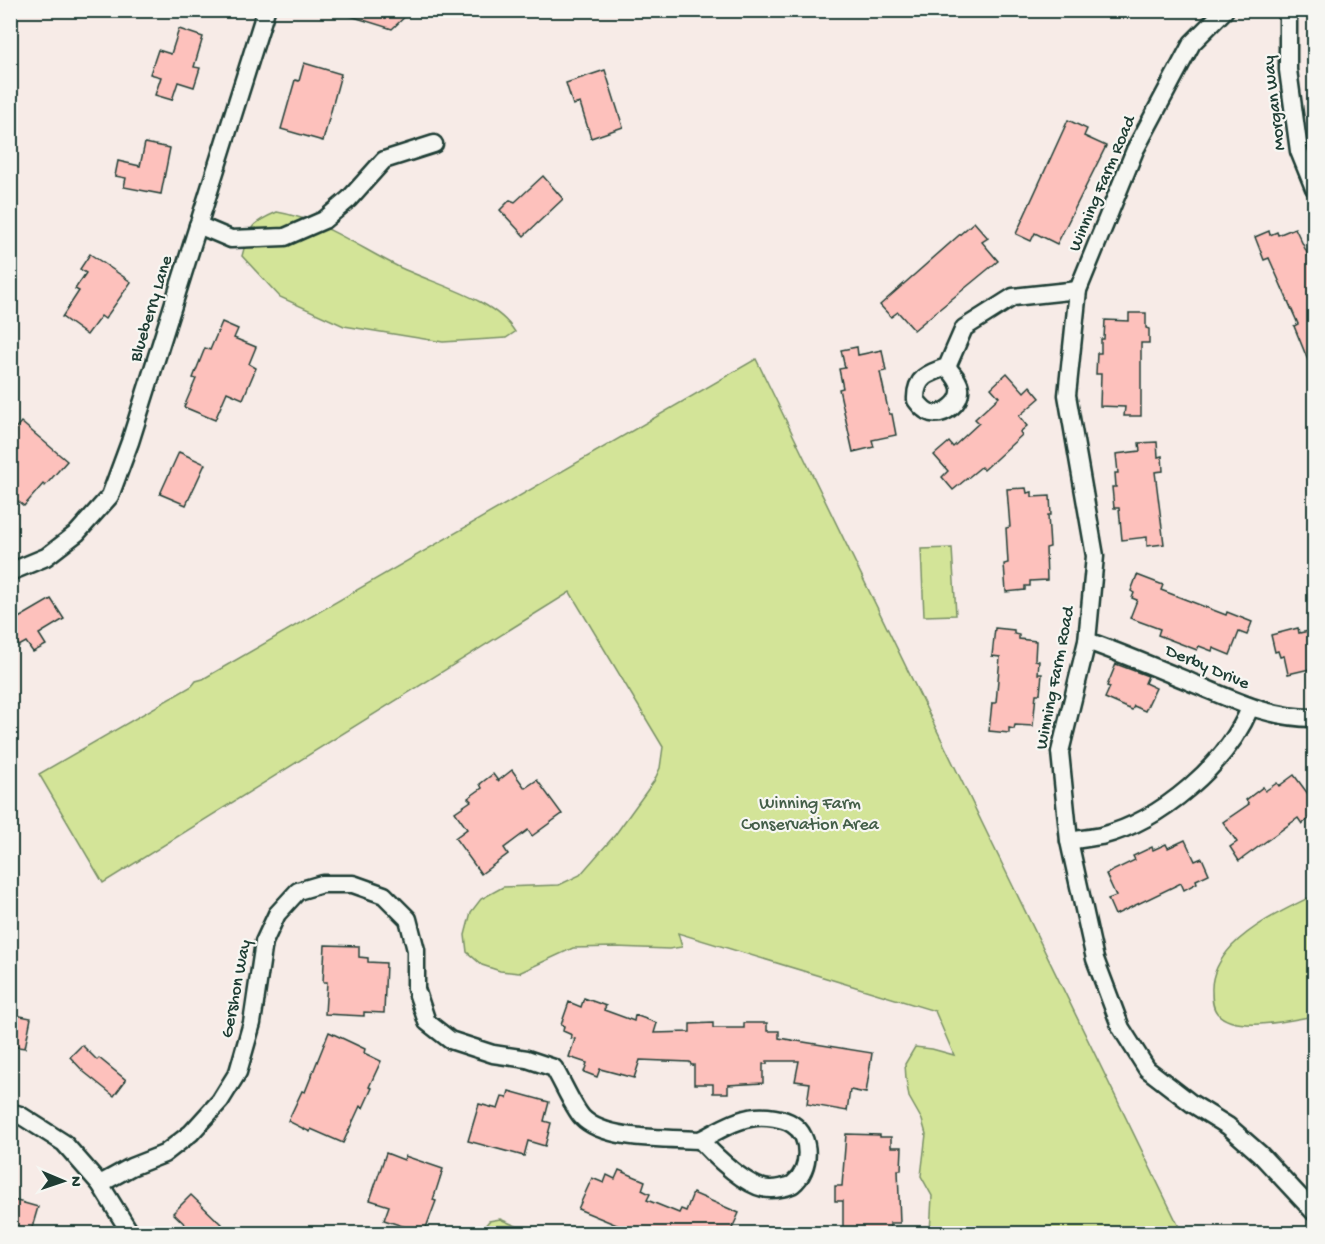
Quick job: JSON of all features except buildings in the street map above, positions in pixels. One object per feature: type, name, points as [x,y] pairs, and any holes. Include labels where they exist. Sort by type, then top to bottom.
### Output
[{"type":"street","name":"Blueberry Lane","points":[[10,572],[46,557],[77,533],[110,496],[130,442],[266,10]]},
{"type":"street","name":"Winning Farm Road","points":[[1225,10],[1192,43],[1140,140],[1078,290],[1067,395],[1095,556],[1087,641],[1060,752],[1069,841],[1095,959],[1121,1028],[1147,1069],[1191,1103],[1228,1126],[1309,1196],[1314,1212]]},
{"type":"street","name":"Morgan Way","points":[[1285,10],[1288,17],[1288,70],[1299,151],[1314,188]]},
{"type":"street","points":[[198,225],[231,239],[285,237],[324,220],[349,199],[384,160],[434,144]]},
{"type":"street","points":[[947,367],[964,328],[1013,297],[1078,290]]},
{"type":"street","name":"Derby Drive","points":[[1087,641],[1250,708],[1278,715],[1314,718]]},
{"type":"street","points":[[1069,841],[1102,836],[1161,809],[1198,778],[1227,747],[1242,727],[1250,708]]},
{"type":"street","name":"Gershon Way","points":[[100,1184],[131,1167],[164,1154],[191,1133],[220,1101],[238,1072],[252,1023],[264,942],[277,914],[298,891],[322,884],[353,884],[384,895],[408,919],[416,950],[416,989],[427,1022],[450,1040],[493,1054],[527,1059],[554,1068],[583,1118],[607,1132],[700,1140]]},
{"type":"street","points":[[10,1112],[20,1115],[64,1143],[100,1184],[130,1233]]},
{"type":"street","points":[[756,1117],[777,1119],[793,1124],[804,1138],[807,1156],[804,1171],[792,1185],[769,1190],[752,1184],[713,1154],[700,1140],[734,1123],[756,1117]]},
{"type":"green space","points":[[277,212],[323,227],[409,272],[477,300],[492,309],[515,332],[506,338],[443,342],[344,326],[280,297],[242,256],[252,228],[261,220]]},
{"type":"green space","name":"Winning Farm Conservation Area","points":[[756,359],[1182,1233],[930,1233],[932,1196],[921,1176],[926,1134],[922,1120],[909,1097],[905,1064],[915,1047],[954,1055],[935,1011],[678,933],[682,947],[669,949],[573,948],[519,973],[500,971],[482,965],[467,952],[465,935],[471,912],[481,899],[503,887],[559,885],[580,875],[615,835],[654,781],[660,768],[663,747],[570,592],[103,883],[39,774],[192,686],[196,681]]},
{"type":"green space","points":[[952,548],[956,615],[924,616],[921,549]]},
{"type":"green space","points":[[1314,895],[1314,1016],[1249,1024],[1236,1023],[1217,1013],[1212,999],[1213,978],[1218,966],[1232,946],[1261,923]]},
{"type":"green space","points":[[500,1219],[516,1226],[524,1233],[479,1233],[489,1221]]}]
